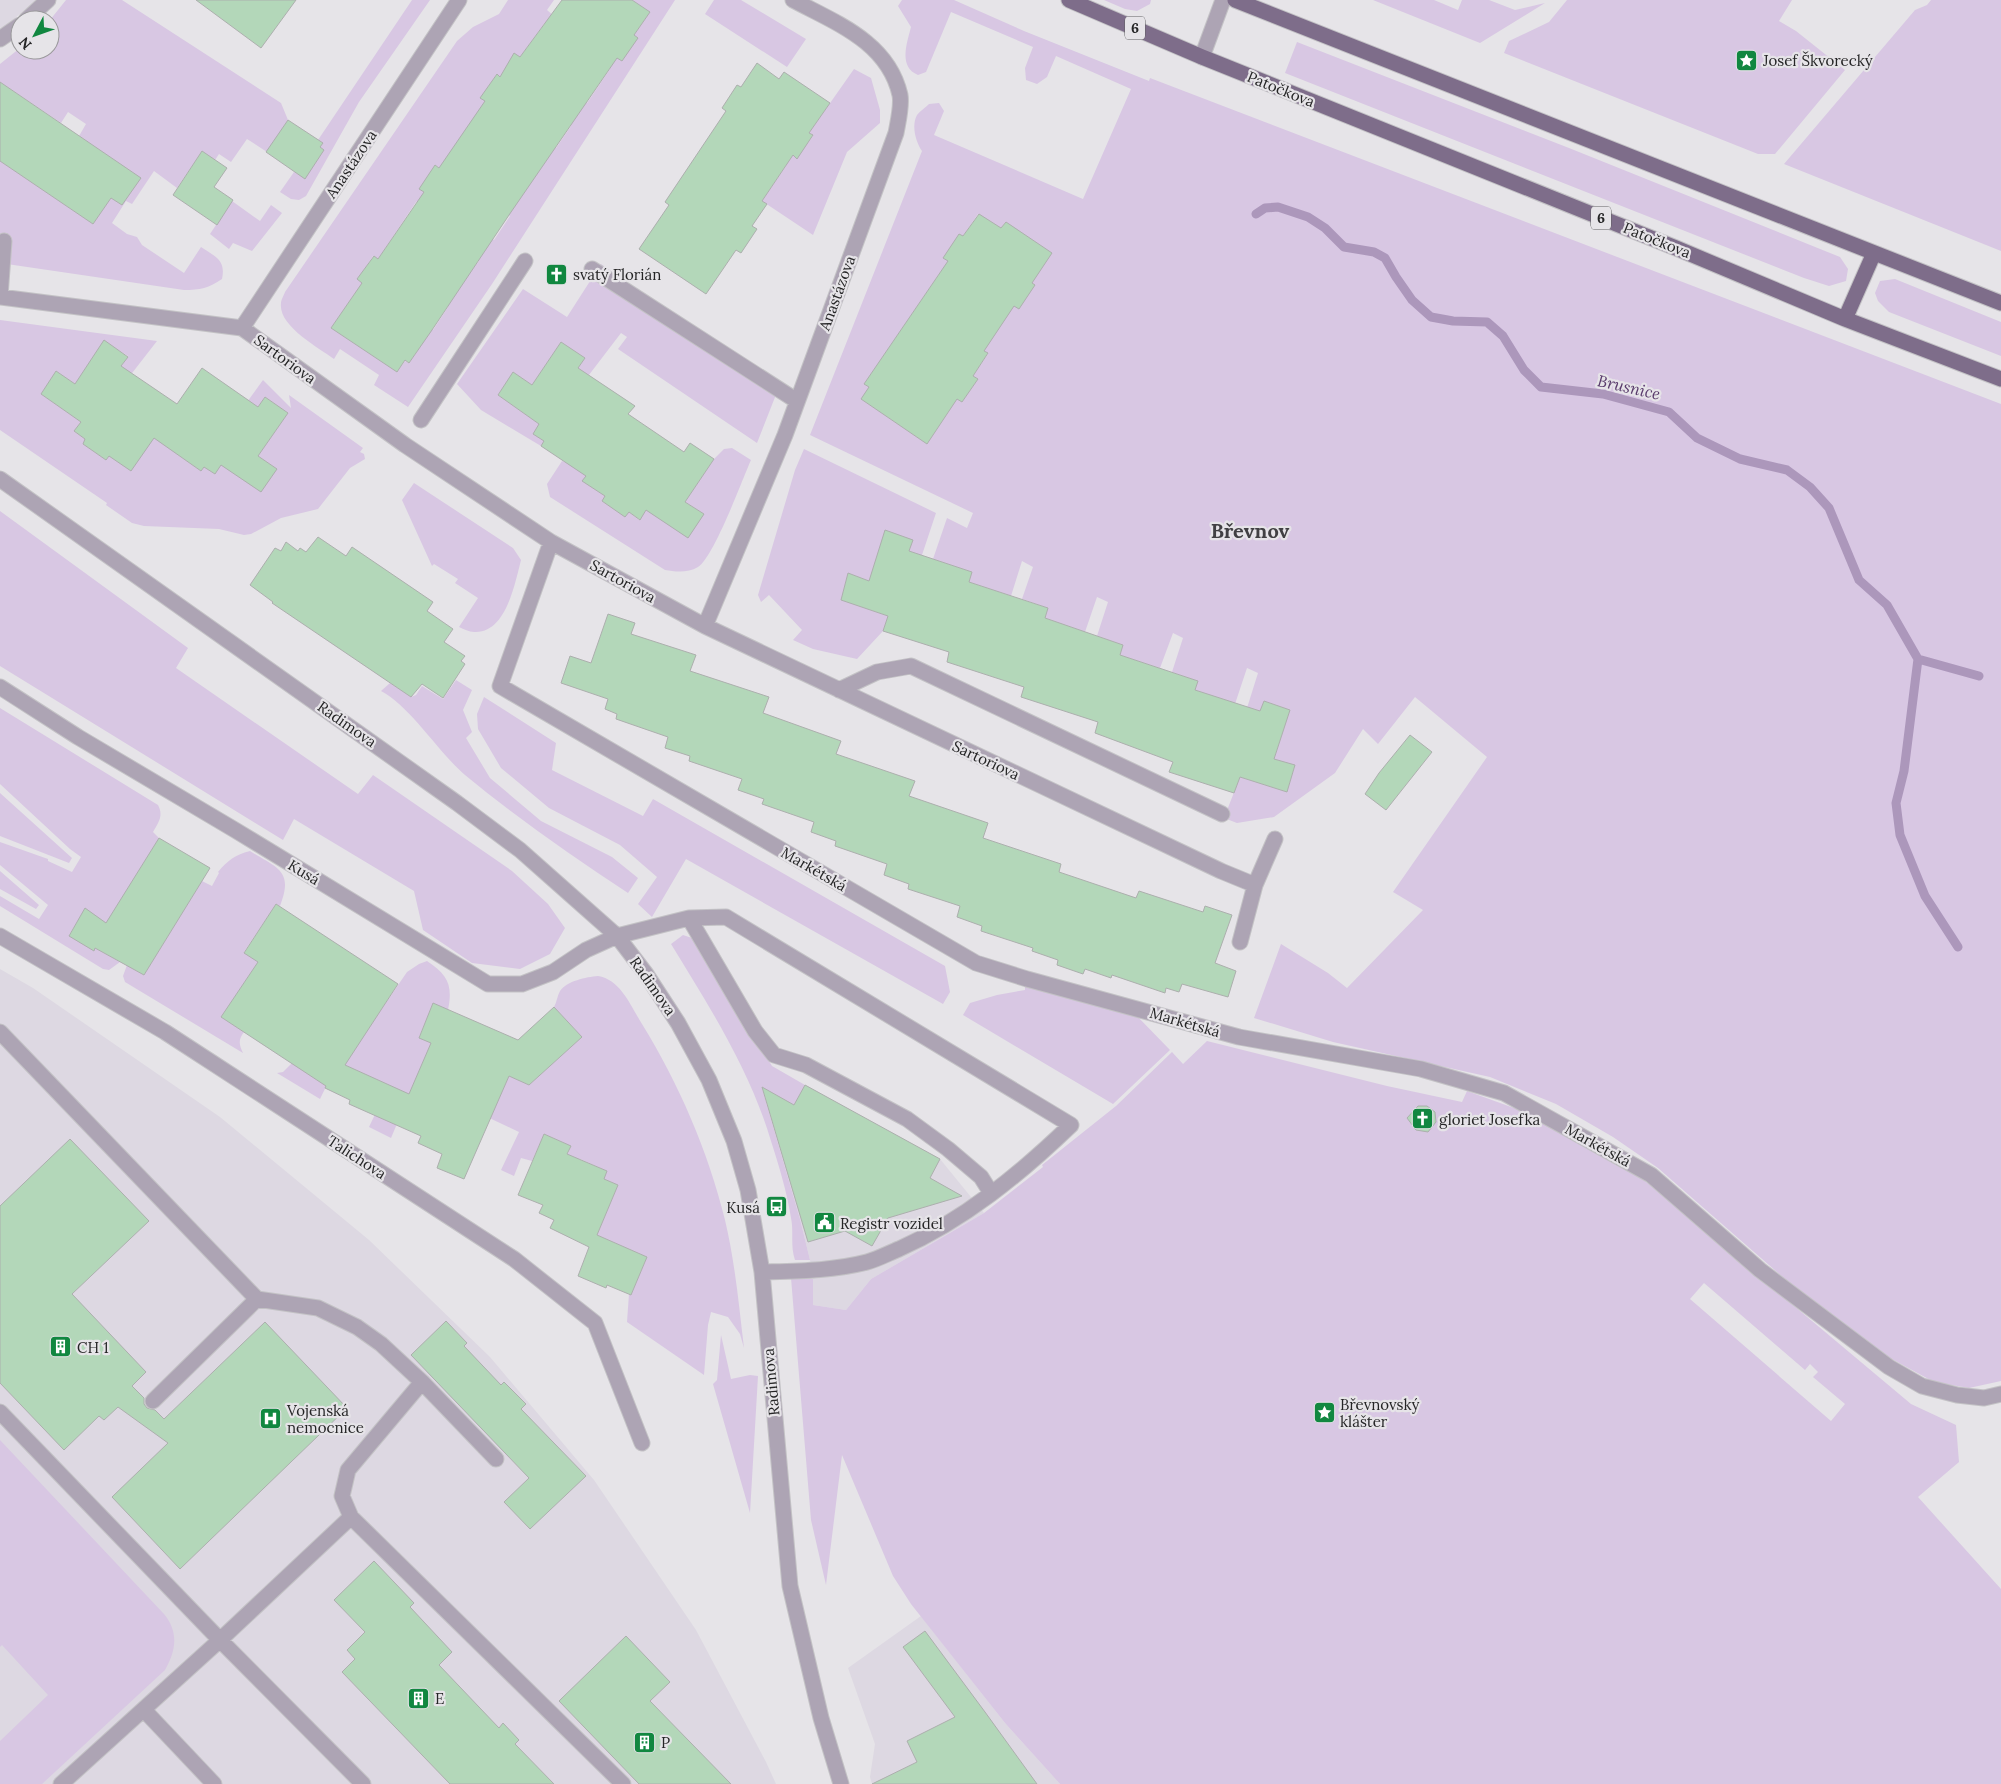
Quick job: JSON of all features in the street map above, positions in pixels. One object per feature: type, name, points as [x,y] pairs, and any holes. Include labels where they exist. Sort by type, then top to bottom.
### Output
[{"type":"main road","name":"Patočkova","points":[[1069,0],[1202,57],[1676,248],[1845,319],[2001,379]]},
{"type":"main road","points":[[1235,0],[2001,303]]},
{"type":"main road","points":[[1845,319],[1874,253]]},
{"type":"street","points":[[37,10],[48,0]]},
{"type":"street","name":"Anastázova","points":[[242,328],[459,0]]},
{"type":"street","name":"Anastázova","points":[[704,626],[797,401],[896,134],[900,97],[887,63],[860,35],[793,0]]},
{"type":"street","points":[[1202,57],[1223,0]]},
{"type":"street","points":[[0,297],[4,241]]},
{"type":"street","points":[[420,420],[525,260]]},
{"type":"street","points":[[592,269],[797,401]]},
{"type":"street","name":"Sartoriova","points":[[0,297],[242,328],[405,445],[552,542],[704,626],[1221,871],[1256,885]]},
{"type":"street","name":"Radimova","points":[[0,479],[458,803],[520,850],[617,936],[652,982],[678,1023],[709,1080],[734,1141],[748,1190],[762,1272],[790,1586],[821,1718],[841,1784]]},
{"type":"street","name":"Markétská","points":[[552,542],[500,686],[976,963],[1027,979],[1239,1037],[1421,1069],[1504,1093],[1651,1175],[1760,1270],[1889,1367],[1922,1386],[1957,1395],[1984,1398],[2001,1394]]},
{"type":"street","points":[[839,690],[877,672],[911,666],[1222,814]]},
{"type":"street","name":"Kusá","points":[[0,687],[78,737],[488,984],[522,984],[553,972],[586,950],[617,936],[689,918],[726,917],[1071,1125],[1028,1166],[991,1193]]},
{"type":"street","points":[[1240,942],[1256,885],[1275,839]]},
{"type":"street","points":[[689,918],[755,1031],[774,1055],[806,1065],[906,1119],[948,1149],[981,1177],[991,1193],[947,1224],[869,1262],[825,1270],[762,1272]]},
{"type":"street","name":"Talichova","points":[[0,936],[165,1032],[521,1265],[595,1323],[642,1443]]},
{"type":"street","points":[[0,1032],[258,1299],[318,1308],[357,1327],[381,1344],[422,1382],[496,1459]]},
{"type":"street","points":[[153,1401],[258,1299]]},
{"type":"street","points":[[422,1382],[348,1470],[342,1496],[351,1517],[623,1784]]},
{"type":"street","points":[[0,1412],[220,1640],[363,1784]]},
{"type":"street","points":[[62,1784],[351,1517]]},
{"type":"street","points":[[144,1710],[214,1784]]},
{"type":"shaded area","points":[[0,0],[36,0],[24,10],[10,10],[10,22],[0,28]]},
{"type":"shaded area","points":[[66,0],[122,0],[281,103],[288,120],[267,152],[247,139],[231,162],[219,154],[215,160],[202,151],[177,188],[154,171],[132,204],[126,201],[112,223],[127,234],[137,237],[142,245],[184,273],[201,247],[219,260],[223,267],[222,279],[213,285],[200,289],[184,290],[0,263],[0,161],[93,224],[111,198],[122,205],[140,178],[79,136],[86,124],[68,112],[61,123],[0,82],[0,64],[10,56],[10,60],[60,60],[60,10],[58,10]]},
{"type":"shaded area","points":[[412,0],[430,0],[359,102],[306,196],[299,200],[291,199],[280,192],[294,172],[305,178],[324,150],[320,147],[322,143],[318,140]]},
{"type":"shaded area","points":[[508,0],[554,0],[547,10],[555,17],[544,24],[520,57],[516,55],[501,78],[496,75],[481,98],[489,104],[440,168],[435,165],[419,189],[428,195],[416,202],[378,259],[373,256],[358,279],[367,285],[355,293],[331,328],[397,372],[405,361],[409,363],[417,352],[423,324],[433,330],[448,307],[444,304],[479,261],[475,258],[485,233],[494,240],[510,216],[505,213],[540,170],[547,143],[556,148],[571,126],[567,122],[583,101],[587,103],[610,69],[606,65],[613,55],[622,61],[637,38],[634,35],[650,12],[632,0],[675,0],[492,284],[408,407],[374,385],[379,375],[340,349],[334,359],[300,335],[286,320],[282,312],[281,302],[285,292],[457,41],[473,27],[499,14]]},
{"type":"shaded area","points":[[714,0],[741,0],[806,39],[787,67],[705,14]]},
{"type":"shaded area","points":[[902,0],[954,0],[1024,31],[1149,81],[1150,78],[2001,404],[2001,1381],[1969,1388],[1934,1382],[1890,1358],[1793,1286],[1658,1168],[1613,1137],[1556,1104],[1490,1077],[1333,1042],[1254,1018],[1281,944],[1328,973],[1347,988],[1423,910],[1393,892],[1487,757],[1415,697],[1378,744],[1363,729],[1335,773],[1274,817],[1237,823],[1224,818],[1240,777],[1287,792],[1295,766],[1274,759],[1290,710],[1264,701],[1255,727],[1247,708],[1258,673],[1247,668],[1235,704],[1195,690],[1198,681],[1172,672],[1183,638],[1173,633],[1160,668],[1120,655],[1123,645],[1097,636],[1108,602],[1097,597],[1085,632],[1045,618],[1048,608],[1022,599],[1033,567],[1022,561],[1011,596],[969,582],[972,572],[933,559],[947,518],[967,528],[973,513],[810,435],[922,151],[916,139],[914,129],[917,115],[929,104],[939,103],[944,111],[934,135],[1083,199],[1131,89],[1056,56],[1047,77],[1037,84],[1026,80],[1025,68],[1033,47],[951,12],[926,72],[918,75],[912,71],[906,61],[906,47],[911,27],[898,6]],"holes":[[[978,214],[1001,228],[1006,222],[1032,283],[1035,285],[1019,309],[1010,303],[1007,316],[984,351],[988,354],[973,376],[978,379],[962,402],[953,396],[946,406],[950,410],[927,444],[861,399],[869,387],[864,384],[941,271],[953,264],[963,236]]]},
{"type":"shaded area","points":[[1104,0],[1151,0],[1150,4],[1137,11],[1125,9]]},
{"type":"shaded area","points":[[1373,0],[1434,0],[1458,10],[1462,0],[1489,0],[1515,10],[1545,3],[1480,43]]},
{"type":"shaded area","points":[[1567,0],[1792,0],[1779,21],[1796,31],[1845,70],[1775,154],[1758,154],[1504,53],[1509,41],[1549,22]]},
{"type":"shaded area","points":[[1931,0],[2001,0],[2001,251],[1784,164],[1915,10],[1927,5]]},
{"type":"shaded area","points":[[1297,42],[1569,148],[1840,257],[1848,269],[1846,281],[1829,286],[1804,278],[1285,73]]},
{"type":"shaded area","points":[[854,69],[871,78],[880,110],[880,123],[847,152],[813,235],[762,201],[786,166],[789,153],[797,158],[813,136],[809,133]]},
{"type":"shaded area","points":[[232,201],[260,221],[271,205],[282,213],[252,251],[233,243],[229,249],[210,234]]},
{"type":"shaded area","points":[[601,264],[779,387],[757,443],[618,349],[627,337],[621,333],[579,388],[569,381],[585,358],[561,342],[532,385],[513,372],[498,395],[539,424],[533,434],[544,441],[541,446],[481,410],[457,384],[523,289],[567,317]]},
{"type":"shaded area","points":[[1895,279],[2001,322],[2001,356],[1889,312],[1878,301],[1875,293],[1880,281]]},
{"type":"shaded area","points":[[0,320],[157,341],[122,386],[112,380],[128,356],[104,341],[75,384],[56,371],[41,394],[81,422],[74,431],[85,439],[83,444],[106,460],[109,456],[157,434],[178,455],[201,471],[204,467],[215,474],[221,465],[277,469],[258,456],[288,413],[265,397],[249,420],[239,413],[263,380],[291,408],[289,395],[363,448],[360,452],[364,454],[365,459],[350,468],[318,509],[281,518],[251,534],[244,535],[219,529],[144,526],[132,523],[106,505],[107,503],[0,430]]},
{"type":"shaded area","points":[[732,448],[751,460],[712,549],[698,567],[690,570],[678,572],[665,570],[550,497],[547,484],[562,461],[589,472],[583,481],[605,496],[602,501],[625,516],[629,512],[639,520],[646,510],[704,514],[685,502],[714,459],[724,449]]},
{"type":"shaded area","points":[[804,449],[936,513],[922,555],[869,581],[848,573],[841,600],[888,616],[883,631],[857,659],[813,649],[793,640],[802,630],[769,595],[761,602],[758,595],[795,470]]},
{"type":"shaded area","points":[[414,483],[513,548],[521,560],[507,605],[494,625],[485,630],[472,632],[459,627],[478,598],[455,583],[458,579],[434,564],[432,566],[402,500]]},
{"type":"shaded area","points":[[0,511],[188,648],[176,668],[358,794],[373,775],[512,871],[548,904],[565,928],[550,954],[520,969],[472,963],[423,930],[414,891],[294,819],[283,840],[0,666]]},
{"type":"shaded area","points":[[456,680],[472,690],[463,710],[472,732],[466,738],[490,778],[541,821],[612,857],[638,878],[628,893],[545,836],[465,775],[403,708],[381,691],[390,683],[411,697],[416,695],[422,686],[443,699]]},
{"type":"shaded area","points":[[484,697],[556,743],[552,770],[643,816],[653,799],[945,966],[950,992],[943,1004],[686,859],[652,917],[638,904],[657,877],[620,845],[549,808],[501,768],[478,729],[477,714]]},
{"type":"shaded area","points":[[0,708],[158,805],[160,809],[160,819],[153,832],[159,838],[104,927],[85,909],[69,935],[94,951],[95,948],[120,962],[109,970],[103,969],[0,906],[0,896],[39,919],[48,905],[0,865],[0,842],[48,859],[48,861],[72,872],[81,857],[0,784]]},
{"type":"shaded area","points":[[0,793],[72,858],[69,863],[0,836]]},
{"type":"shaded area","points":[[250,851],[275,866],[284,877],[285,885],[280,906],[276,904],[244,952],[258,962],[221,1017],[244,1032],[240,1042],[243,1053],[125,982],[123,976],[127,965],[144,975],[202,881],[212,886],[218,872],[225,864],[236,856]]},
{"type":"shaded area","points":[[0,871],[39,905],[36,909],[0,889]]},
{"type":"shaded area","points":[[683,935],[692,938],[772,1066],[805,1085],[794,1105],[762,1088],[810,1260],[795,1260],[792,1223],[780,1169],[752,1089],[727,1039],[671,944]]},
{"type":"shaded area","points":[[427,961],[440,971],[447,981],[450,994],[448,1010],[433,1004],[419,1037],[431,1043],[391,1138],[369,1127],[389,1085],[338,1062],[320,1099],[277,1073],[283,1072],[292,1063],[366,1032],[407,972]]},
{"type":"shaded area","name":"Vojenská nemocnice","points":[[0,969],[33,988],[220,1117],[369,1240],[490,1357],[594,1480],[696,1630],[776,1784],[0,1784]]},
{"type":"shaded area","points":[[598,976],[606,978],[624,994],[668,1070],[701,1143],[725,1220],[734,1268],[744,1348],[740,1334],[728,1317],[711,1312],[708,1325],[704,1375],[627,1322],[629,1294],[631,1295],[647,1257],[597,1235],[618,1185],[604,1179],[607,1171],[580,1159],[566,1158],[571,1146],[544,1134],[532,1161],[521,1158],[514,1176],[501,1170],[519,1132],[466,1107],[502,1092],[509,1076],[529,1085],[582,1037],[554,1007],[560,991],[567,985]]},
{"type":"shaded area","points":[[1025,984],[1136,1015],[1170,1050],[1113,1104],[963,1015],[970,1003],[997,995],[1025,990]]},
{"type":"shaded area","name":"Břevnovský klášter","points":[[1207,1041],[1387,1086],[1462,1102],[1467,1091],[1525,1112],[1645,1181],[1911,1404],[1956,1425],[1959,1462],[1918,1497],[2001,1589],[2001,1784],[1060,1784],[1005,1723],[911,1604],[893,1576],[842,1455],[826,1585],[811,1520],[791,1278],[813,1279],[813,1305],[846,1310],[871,1279],[984,1213],[1043,1167],[1042,1165],[1116,1106],[1172,1052],[1183,1064]],"holes":[[[1704,1283],[1805,1370],[1810,1364],[1818,1372],[1813,1377],[1845,1404],[1831,1421],[1690,1299]]]},
{"type":"shaded area","points":[[805,1085],[940,1159],[984,1213],[871,1279],[846,1310],[813,1305],[813,1279],[810,1260],[762,1087]]},
{"type":"shaded area","points":[[721,1335],[731,1379],[750,1375],[758,1376],[750,1513],[713,1384],[717,1380]]},
{"type":"shaded area","points":[[0,1440],[164,1614],[169,1621],[174,1635],[172,1656],[165,1670],[42,1784],[0,1784],[0,1741],[48,1695],[2,1645],[0,1647]]},
{"type":"shaded area","points":[[921,1616],[1005,1723],[1060,1784],[872,1784],[870,1777],[875,1744],[848,1668]]},
{"type":"building","points":[[196,0],[296,0],[261,48]]},
{"type":"building","points":[[562,0],[632,0],[650,12],[634,35],[638,38],[622,61],[617,58],[409,363],[405,360],[397,372],[331,328],[362,283],[357,279],[374,256],[378,259],[424,192],[419,189],[435,165],[439,168],[485,101],[480,98],[497,74],[500,77],[514,53],[520,57]]},
{"type":"building","points":[[757,63],[779,79],[784,72],[830,103],[809,133],[813,135],[797,159],[793,155],[762,201],[767,204],[752,226],[757,229],[741,253],[736,250],[706,294],[639,249],[669,205],[665,202],[726,111],[722,108],[737,85],[741,87]]},
{"type":"building","points":[[0,82],[141,178],[122,205],[111,198],[93,224],[0,161]]},
{"type":"building","points":[[288,120],[323,143],[320,147],[324,150],[305,179],[266,152]]},
{"type":"building","points":[[202,151],[227,168],[214,187],[233,200],[217,225],[173,195]]},
{"type":"building","points":[[979,214],[1001,228],[1006,222],[1052,253],[1032,283],[1035,285],[1019,309],[1014,306],[984,351],[988,353],[973,376],[978,379],[962,402],[957,399],[927,444],[861,399],[869,387],[864,384],[948,261],[943,258],[959,234],[963,236]]},
{"type":"building","points":[[104,340],[128,357],[121,366],[177,404],[202,368],[258,407],[265,397],[288,413],[258,456],[277,469],[261,492],[221,465],[215,474],[204,467],[201,471],[154,438],[131,471],[109,456],[106,460],[83,444],[85,439],[74,431],[81,422],[41,394],[56,371],[75,384]]},
{"type":"building","points":[[561,342],[585,358],[578,368],[635,406],[628,414],[684,452],[690,443],[714,459],[685,502],[704,514],[688,538],[646,510],[640,520],[629,512],[625,517],[602,501],[605,496],[582,481],[586,476],[541,446],[544,441],[533,434],[539,424],[498,395],[513,372],[532,385]]},
{"type":"building","points":[[885,530],[913,540],[909,551],[972,572],[969,582],[1048,608],[1045,618],[1123,645],[1120,655],[1198,681],[1195,690],[1260,711],[1264,701],[1290,710],[1274,759],[1295,765],[1287,792],[1240,777],[1234,793],[1169,772],[1173,762],[1095,733],[1098,722],[1021,697],[1024,687],[947,662],[949,652],[883,631],[888,616],[841,600],[848,573],[869,581]]},
{"type":"building","points":[[318,537],[346,556],[352,547],[433,602],[427,611],[453,629],[444,642],[465,656],[461,661],[465,664],[443,698],[422,684],[411,697],[272,603],[250,585],[275,548],[281,551],[286,542],[298,551],[300,548],[306,552]]},
{"type":"building","points":[[608,614],[635,623],[631,634],[696,655],[690,671],[769,697],[763,713],[841,741],[836,754],[915,781],[909,796],[988,823],[983,838],[1061,864],[1059,872],[1136,898],[1139,891],[1203,912],[1205,906],[1232,915],[1215,963],[1236,971],[1228,997],[1182,984],[1179,992],[1166,988],[1165,993],[1112,975],[1111,978],[1085,969],[1083,974],[1057,965],[1058,960],[1032,951],[1033,948],[981,931],[982,926],[957,917],[960,906],[908,889],[909,884],[884,875],[887,864],[835,846],[836,841],[811,832],[814,822],[762,804],[764,799],[738,790],[742,779],[689,761],[690,756],[665,748],[668,737],[616,719],[617,714],[605,709],[608,699],[561,683],[570,656],[591,663]]},
{"type":"building","points":[[1410,735],[1432,752],[1386,810],[1365,794],[1379,773]]},
{"type":"building","points":[[159,838],[210,868],[144,975],[95,948],[94,951],[69,936],[85,908],[106,923]]},
{"type":"building","points":[[276,904],[398,984],[345,1065],[409,1094],[431,1043],[419,1038],[433,1003],[518,1040],[554,1007],[582,1037],[529,1085],[509,1076],[464,1179],[437,1168],[442,1154],[418,1143],[421,1136],[349,1104],[350,1100],[325,1088],[326,1086],[221,1017],[258,962],[244,953]]},
{"type":"building","points":[[805,1085],[940,1159],[930,1178],[962,1196],[888,1218],[872,1246],[845,1231],[808,1242],[762,1087],[794,1105]]},
{"type":"building","name":"gloriet Josefka","points":[[1418,1106],[1427,1106],[1435,1112],[1436,1122],[1428,1132],[1416,1130],[1407,1118]]},
{"type":"building","points":[[544,1134],[571,1146],[567,1154],[607,1171],[604,1179],[618,1185],[597,1235],[647,1257],[631,1295],[607,1285],[606,1288],[578,1276],[589,1247],[550,1228],[554,1220],[539,1213],[543,1205],[518,1195]]},
{"type":"building","name":"CH 1","points":[[70,1139],[149,1221],[72,1294],[146,1372],[132,1386],[144,1398],[144,1404],[147,1408],[155,1410],[164,1419],[265,1322],[347,1408],[180,1569],[112,1497],[168,1443],[118,1407],[104,1420],[99,1416],[64,1450],[0,1383],[0,1206]]},
{"type":"building","points":[[446,1321],[467,1343],[464,1346],[501,1385],[504,1382],[526,1404],[521,1409],[586,1476],[530,1529],[504,1502],[529,1478],[411,1355]]},
{"type":"building","name":"E","points":[[374,1561],[414,1603],[410,1607],[452,1652],[439,1665],[499,1728],[503,1723],[519,1740],[515,1744],[554,1784],[450,1784],[342,1672],[355,1659],[347,1650],[365,1632],[334,1600]]},
{"type":"building","points":[[925,1631],[1037,1784],[872,1784],[917,1762],[907,1741],[955,1717],[903,1647]]},
{"type":"building","name":"P","points":[[626,1636],[670,1682],[650,1701],[731,1784],[639,1784],[559,1701]]},
{"type":"waterway","name":"Brusnice","points":[[1256,214],[1265,208],[1278,207],[1308,217],[1325,228],[1344,247],[1374,252],[1385,258],[1412,300],[1431,317],[1453,321],[1487,322],[1503,336],[1524,370],[1541,387],[1603,394],[1669,412],[1697,438],[1740,459],[1787,470],[1810,487],[1829,508],[1859,580],[1887,605],[1918,659],[1979,676]]},
{"type":"waterway","points":[[1918,659],[1904,771],[1896,803],[1900,835],[1925,896],[1958,947]]},
{"type":"place","name":"Josef Škvorecký","points":[[1747,60]]},
{"type":"place","name":"svatý Florián","points":[[557,274]]},
{"type":"place","name":"gloriet Josefka","points":[[1423,1119]]},
{"type":"place","name":"Kusá","points":[[776,1207]]},
{"type":"place","name":"Registr vozidel","points":[[824,1223]]},
{"type":"place","name":"CH 1","points":[[61,1347]]},
{"type":"place","name":"Břevnovský klášter","points":[[1324,1413]]},
{"type":"place","name":"Vojenská nemocnice","points":[[271,1419]]},
{"type":"place","name":"E","points":[[419,1698]]},
{"type":"place","name":"P","points":[[645,1742]]},
{"type":"district","name":"Břevnov","points":[[1250,530]]}]
